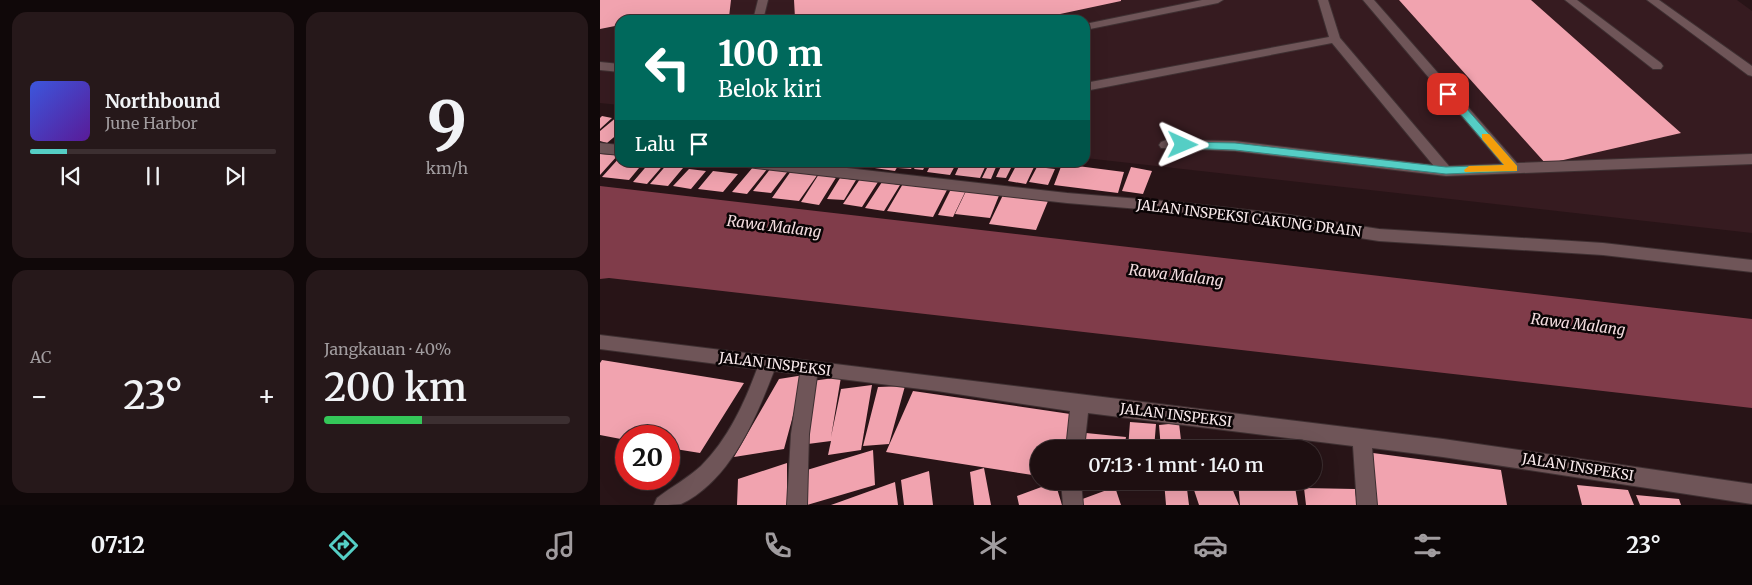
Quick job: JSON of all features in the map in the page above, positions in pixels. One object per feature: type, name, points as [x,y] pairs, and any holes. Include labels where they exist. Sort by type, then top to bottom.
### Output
[{"type":"street","points":[[759,15],[763,0]]},
{"type":"street","points":[[1090,26],[1218,0]]},
{"type":"street","points":[[1323,0],[1335,39],[1446,171]]},
{"type":"street","points":[[1368,0],[1513,168]]},
{"type":"street","points":[[1570,0],[1657,66]]},
{"type":"street","points":[[1652,0],[1752,72]]},
{"type":"street","points":[[1090,86],[1335,39]]},
{"type":"street","points":[[600,66],[615,68]]},
{"type":"street","points":[[1166,145],[1235,146],[1446,171],[1752,159]]},
{"type":"street","points":[[600,148],[615,150]]},
{"type":"street","name":"JALAN INSPEKSI CAKUNG DRAIN","points":[[791,167],[1067,198],[1176,207],[1283,220],[1379,235],[1584,248],[1752,266]]},
{"type":"street","name":"JALAN INSPEKSI","points":[[600,342],[937,383],[1080,404],[1533,460],[1752,494]]},
{"type":"street","points":[[664,505],[707,472],[730,444],[750,407],[768,363]]},
{"type":"street","points":[[797,505],[797,465],[810,368]]},
{"type":"street","points":[[1076,440],[1080,404]]},
{"type":"street","points":[[1362,438],[1367,505]]},
{"type":"street","points":[[1072,490],[1073,505]]},
{"type":"shaded area","points":[[600,0],[1737,0],[1752,11],[1752,233],[1090,159],[1090,15],[615,15],[615,104],[600,103]]},
{"type":"water","name":"Rawa Malang","points":[[600,186],[1752,319],[1752,408],[609,278],[600,279]]},
{"type":"building","points":[[600,0],[731,0],[729,15],[615,15],[615,26],[600,29]]},
{"type":"building","points":[[794,0],[1121,0],[1055,15],[795,15]]},
{"type":"building","points":[[1399,0],[1531,0],[1681,133],[1546,164]]},
{"type":"building","points":[[602,116],[612,118],[600,129],[600,118]]},
{"type":"building","points":[[615,118],[615,136],[607,143],[600,141],[600,131]]},
{"type":"building","points":[[600,154],[615,155],[615,158],[600,175]]},
{"type":"building","points":[[615,163],[615,167],[640,167],[629,180],[602,177]]},
{"type":"building","points":[[646,167],[662,167],[647,184],[633,182]]},
{"type":"building","points":[[665,167],[684,167],[668,186],[650,184]]},
{"type":"building","points":[[753,167],[768,168],[747,194],[732,192]]},
{"type":"building","points":[[868,167],[897,167],[895,171]]},
{"type":"building","points":[[899,167],[912,167],[911,169]]},
{"type":"building","points":[[915,167],[924,167],[923,170],[914,169]]},
{"type":"building","points":[[930,167],[954,167],[950,175],[927,172]]},
{"type":"building","points":[[959,167],[985,167],[980,178],[955,175]]},
{"type":"building","points":[[988,167],[996,167],[991,179],[982,178]]},
{"type":"building","points":[[1001,167],[1012,167],[1006,178],[996,177]]},
{"type":"building","points":[[1015,167],[1034,167],[1026,184],[1008,181]]},
{"type":"building","points":[[1037,167],[1055,169],[1048,185],[1029,182]]},
{"type":"building","points":[[1061,167],[1085,167],[1124,172],[1118,193],[1054,185]]},
{"type":"building","points":[[1131,167],[1152,171],[1143,194],[1122,191]]},
{"type":"building","points":[[771,168],[788,171],[771,193],[753,191]]},
{"type":"building","points":[[689,169],[706,171],[691,189],[673,186]]},
{"type":"building","points":[[713,171],[738,174],[723,192],[698,189]]},
{"type":"building","points":[[791,171],[818,174],[799,201],[772,198]]},
{"type":"building","points":[[819,174],[837,176],[819,205],[801,202]]},
{"type":"building","points":[[840,178],[856,180],[844,200],[827,199]]},
{"type":"building","points":[[860,179],[878,182],[862,207],[843,204]]},
{"type":"building","points":[[882,182],[900,185],[884,211],[865,208]]},
{"type":"building","points":[[904,182],[948,188],[933,217],[887,211]]},
{"type":"building","points":[[952,187],[967,188],[953,217],[938,215]]},
{"type":"building","points":[[967,189],[1000,193],[990,218],[955,214]]},
{"type":"building","points":[[1003,195],[1048,201],[1036,230],[989,224]]},
{"type":"building","points":[[602,360],[744,383],[700,453],[680,450],[680,425],[615,425],[615,438],[600,435],[600,363]]},
{"type":"building","points":[[804,375],[784,449],[734,457],[779,379]]},
{"type":"building","points":[[841,377],[831,437],[841,389],[872,385],[861,450],[828,455],[831,441],[800,445],[812,381]]},
{"type":"building","points":[[905,386],[889,444],[863,446],[878,387]]},
{"type":"building","points":[[913,391],[1077,415],[1071,440],[1030,440],[1030,475],[886,452]]},
{"type":"building","points":[[1130,422],[1156,424],[1155,440],[1129,440]]},
{"type":"building","points":[[1179,423],[1181,440],[1160,440],[1159,425]]},
{"type":"building","points":[[1086,433],[1126,437],[1126,440],[1085,440]]},
{"type":"building","points":[[873,450],[875,485],[807,505],[807,470]]},
{"type":"building","points":[[1373,453],[1501,470],[1507,505],[1376,505]]},
{"type":"building","points":[[787,463],[787,505],[737,505],[738,479]]},
{"type":"building","points":[[984,468],[991,505],[974,505],[970,472]]},
{"type":"building","points":[[929,471],[933,505],[904,505],[901,480]]},
{"type":"building","points":[[895,482],[898,505],[831,505]]},
{"type":"building","points":[[1577,485],[1628,490],[1634,505],[1582,505]]},
{"type":"building","points":[[1355,489],[1357,505],[1306,505],[1304,490]]},
{"type":"building","points":[[1033,490],[1057,490],[1062,505],[1019,505],[1017,496]]},
{"type":"building","points":[[1107,490],[1116,490],[1121,505],[1078,505],[1077,501]]},
{"type":"building","points":[[1165,490],[1187,490],[1189,505],[1166,505]]},
{"type":"building","points":[[1194,490],[1233,490],[1239,505],[1199,505]]},
{"type":"building","points":[[1239,490],[1296,490],[1298,505],[1240,505]]},
{"type":"building","points":[[1636,495],[1679,499],[1681,505],[1640,505]]},
{"type":"slow traffic","points":[[1469,170],[1513,168],[1486,137]]},
{"type":"route","points":[[1183,145],[1235,146],[1446,171],[1513,168],[1448,94]]}]
